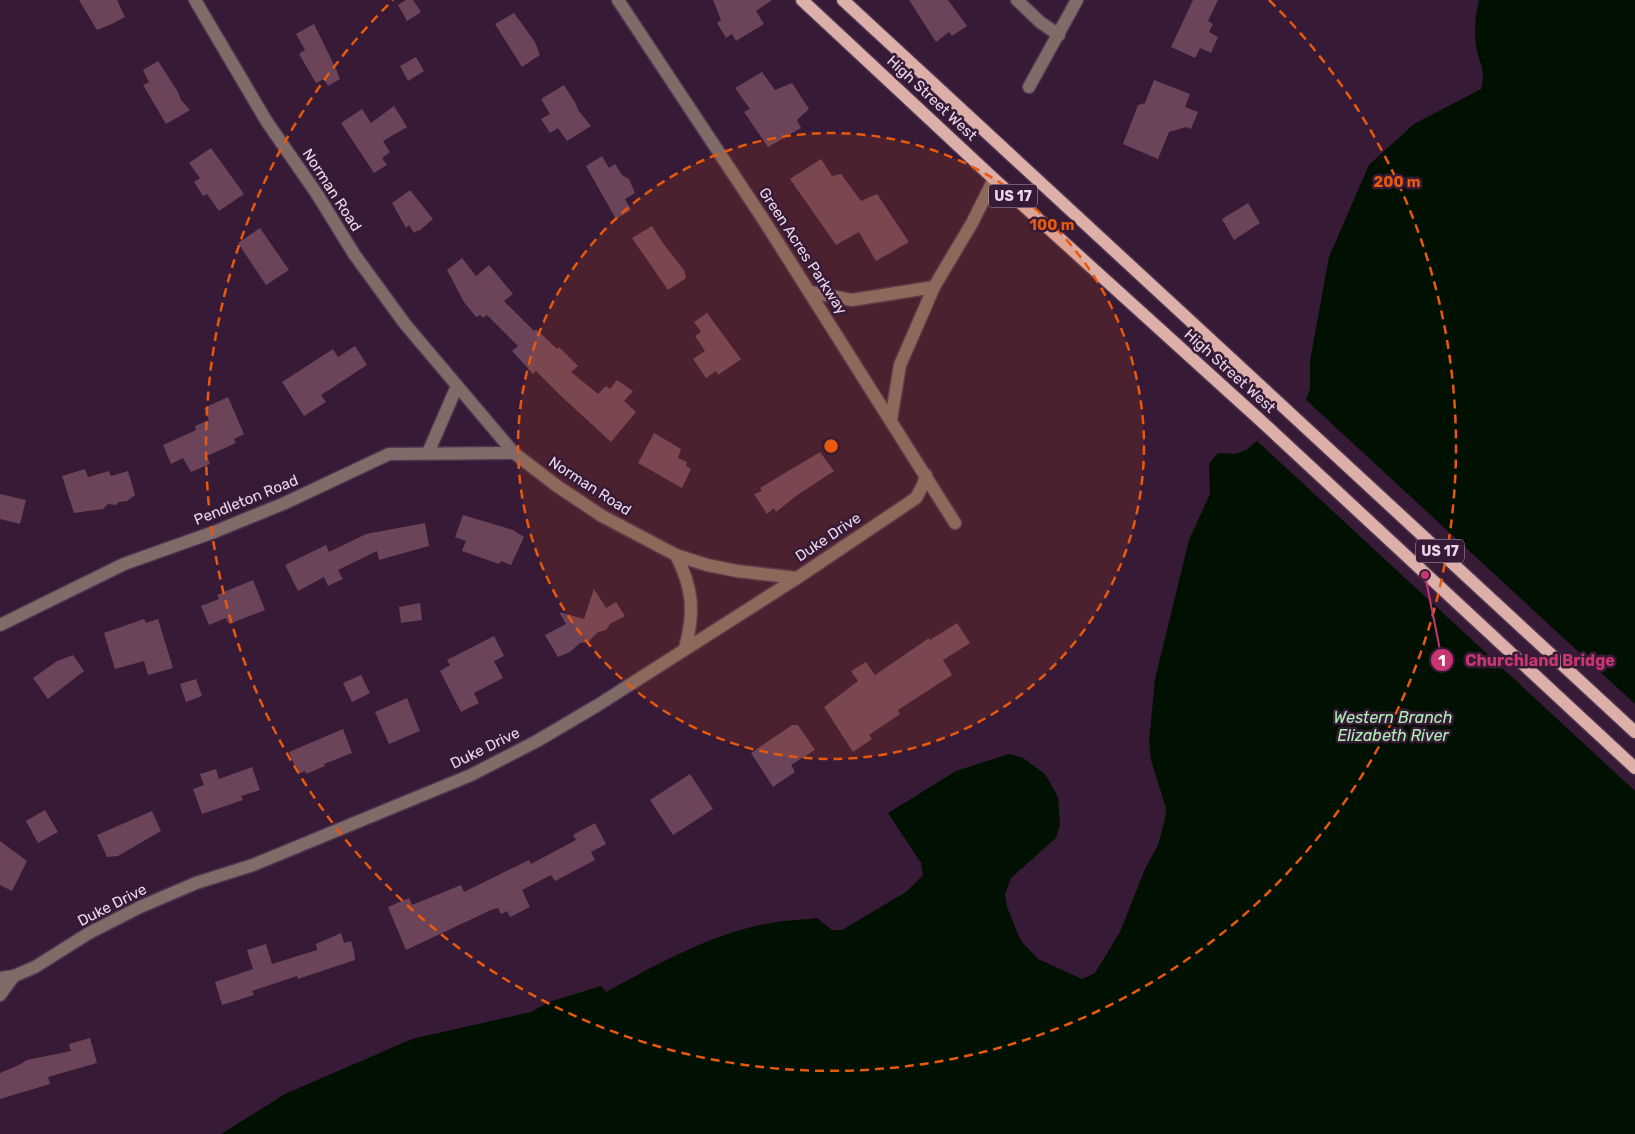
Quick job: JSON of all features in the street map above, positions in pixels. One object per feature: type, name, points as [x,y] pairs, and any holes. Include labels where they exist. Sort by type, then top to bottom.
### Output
[{"type":"main road","name":"High Street West","points":[[802,0],[1635,768]]},
{"type":"main road","name":"High Street West","points":[[843,0],[1635,732]]},
{"type":"street","name":"Norman Road","points":[[195,0],[267,122],[317,194],[354,254],[405,324],[514,453],[557,486],[602,516],[676,555],[707,565],[737,571],[797,578]]},
{"type":"street","name":"Green Acres Parkway","points":[[618,0],[766,222],[955,523]]},
{"type":"street","points":[[1017,0],[1040,22],[1059,35]]},
{"type":"street","points":[[1029,87],[1077,0]]},
{"type":"street","points":[[890,420],[900,365],[934,288],[972,223],[994,179]]},
{"type":"street","points":[[810,292],[852,300],[934,288]]},
{"type":"street","points":[[428,453],[457,386]]},
{"type":"street","name":"Pendleton Road","points":[[0,625],[124,564],[214,532],[285,503],[389,454],[514,453]]},
{"type":"street","name":"Duke Drive","points":[[0,978],[14,976],[35,967],[89,933],[140,906],[196,883],[253,865],[471,775],[537,741],[598,705],[797,578],[916,498],[926,475]]},
{"type":"street","points":[[676,555],[690,589],[692,610],[685,648]]},
{"type":"street","name":"Duke Drive","points":[[0,995],[14,976]]},
{"type":"water","name":"Western Branch Elizabeth River","points":[[1479,0],[1635,0],[1635,1134],[221,1134],[285,1094],[412,1039],[531,1012],[549,1002],[601,986],[606,992],[686,951],[728,934],[782,921],[817,918],[832,930],[842,930],[906,892],[923,875],[921,863],[888,813],[956,771],[1009,754],[1023,758],[1045,774],[1058,797],[1060,825],[1056,838],[1011,878],[1005,894],[1007,907],[1021,941],[1038,959],[1082,979],[1095,973],[1120,932],[1145,869],[1158,845],[1165,819],[1166,808],[1151,760],[1149,742],[1155,679],[1189,540],[1210,494],[1209,464],[1218,453],[1235,454],[1246,450],[1305,402],[1310,389],[1310,361],[1329,257],[1369,165],[1414,124],[1481,89],[1483,72],[1476,47],[1475,35]]},
{"type":"pier","points":[[1304,398],[1635,704],[1635,791],[1256,440]]},
{"type":"building","points":[[79,0],[117,0],[125,17],[97,30]]},
{"type":"building","points":[[406,0],[413,0],[421,12],[407,21],[398,5]]},
{"type":"building","points":[[713,0],[772,0],[756,11],[764,24],[736,41],[732,34],[726,38],[717,23],[721,20]]},
{"type":"building","points":[[909,0],[948,0],[967,26],[952,36],[949,32],[936,42]]},
{"type":"building","points":[[1193,0],[1218,0],[1208,21],[1213,24],[1209,32],[1218,37],[1211,53],[1200,48],[1195,58],[1171,47]]},
{"type":"building","points":[[514,13],[535,42],[540,55],[522,67],[495,24]]},
{"type":"building","points":[[314,24],[340,79],[328,86],[324,79],[316,83],[299,54],[305,50],[296,34]]},
{"type":"building","points":[[416,57],[424,71],[408,81],[400,66]]},
{"type":"building","points":[[158,61],[181,100],[190,110],[166,124],[143,85],[149,82],[143,70]]},
{"type":"building","points":[[762,72],[775,90],[792,83],[809,109],[797,120],[801,128],[768,147],[744,112],[750,109],[735,88]]},
{"type":"building","points":[[1154,80],[1190,94],[1185,107],[1198,112],[1191,129],[1186,127],[1169,132],[1158,159],[1123,144],[1138,105],[1145,103]]},
{"type":"building","points":[[564,85],[578,110],[591,126],[567,141],[558,128],[550,133],[541,119],[550,114],[541,99]]},
{"type":"building","points":[[394,106],[407,127],[383,141],[390,152],[382,158],[387,165],[374,173],[341,123],[362,109],[371,123]]},
{"type":"building","points":[[211,148],[244,194],[219,211],[207,194],[203,196],[194,182],[200,178],[189,163]]},
{"type":"building","points":[[602,156],[609,168],[615,164],[622,175],[629,179],[635,193],[625,199],[631,210],[616,219],[586,166]]},
{"type":"building","points":[[821,159],[832,176],[841,174],[861,201],[877,194],[909,242],[876,261],[859,232],[836,245],[790,179]]},
{"type":"building","points":[[410,190],[433,219],[414,233],[409,225],[406,228],[392,203]]},
{"type":"building","points":[[1248,203],[1260,223],[1234,240],[1222,219]]},
{"type":"building","points":[[652,226],[684,270],[686,278],[668,290],[632,238]]},
{"type":"building","points":[[260,228],[289,270],[266,285],[238,243]]},
{"type":"building","points":[[462,258],[476,276],[489,265],[513,294],[504,301],[534,331],[536,329],[557,349],[559,347],[578,366],[571,372],[598,394],[606,386],[610,389],[617,380],[633,391],[624,401],[636,412],[611,442],[536,371],[533,374],[512,351],[518,346],[487,315],[483,318],[480,315],[476,317],[464,302],[447,270]]},
{"type":"building","points":[[707,313],[741,359],[718,375],[716,371],[706,378],[693,359],[705,351],[695,336],[701,332],[694,322]]},
{"type":"building","points":[[355,346],[367,365],[321,395],[326,402],[304,416],[282,382],[333,349],[338,357]]},
{"type":"building","points":[[228,397],[244,434],[234,439],[236,443],[207,456],[210,464],[191,472],[183,458],[171,464],[163,445],[196,430],[195,426],[209,420],[204,408]]},
{"type":"building","points":[[654,433],[681,449],[678,458],[687,462],[686,466],[691,469],[682,488],[638,463]]},
{"type":"building","points":[[820,452],[834,471],[796,496],[776,512],[774,508],[767,514],[754,494],[762,491],[760,488]]},
{"type":"building","points":[[85,469],[88,477],[109,471],[111,476],[128,471],[135,495],[127,501],[119,502],[116,505],[108,504],[103,509],[74,513],[62,476]]},
{"type":"building","points":[[0,494],[26,500],[20,524],[0,519]]},
{"type":"building","points":[[463,515],[513,530],[524,537],[511,565],[501,561],[499,564],[462,551],[466,541],[455,537]]},
{"type":"building","points":[[425,523],[429,546],[379,560],[377,551],[338,570],[343,579],[328,586],[324,577],[298,591],[285,565],[326,545],[329,552],[366,534]]},
{"type":"building","points":[[253,580],[265,610],[229,624],[226,618],[209,625],[201,606],[219,599],[217,595]]},
{"type":"building","points":[[594,589],[606,608],[616,602],[625,616],[610,624],[606,630],[598,632],[588,642],[580,643],[570,652],[558,657],[545,635],[566,624],[559,612],[584,619]]},
{"type":"building","points":[[420,603],[422,620],[401,623],[399,607]]},
{"type":"building","points":[[144,619],[146,623],[158,619],[173,668],[148,675],[144,661],[115,669],[104,633]]},
{"type":"building","points":[[957,623],[970,643],[943,660],[952,675],[898,710],[900,714],[869,735],[872,739],[853,752],[824,707],[858,681],[851,671],[866,662],[875,675],[929,638],[930,640]]},
{"type":"building","points":[[494,636],[504,656],[494,661],[503,678],[474,693],[479,703],[461,712],[440,671],[450,665],[447,660]]},
{"type":"building","points":[[73,655],[84,671],[48,699],[33,678],[57,661]]},
{"type":"building","points":[[361,675],[370,693],[352,702],[343,683]]},
{"type":"building","points":[[196,679],[202,696],[186,702],[180,684]]},
{"type":"building","points":[[407,698],[420,731],[389,744],[375,712]]},
{"type":"building","points":[[792,725],[798,725],[815,750],[791,765],[795,772],[773,787],[751,753]]},
{"type":"building","points":[[343,729],[352,753],[324,764],[325,766],[306,774],[305,771],[298,774],[289,752]]},
{"type":"building","points":[[252,767],[260,790],[241,796],[243,800],[202,814],[193,789],[204,785],[200,774],[216,769],[219,779]]},
{"type":"building","points":[[690,774],[713,809],[673,835],[650,800]]},
{"type":"building","points":[[45,810],[58,832],[38,843],[26,821]]},
{"type":"building","points":[[152,811],[161,831],[118,856],[107,857],[97,835]]},
{"type":"building","points":[[595,823],[606,844],[591,852],[595,860],[555,881],[551,875],[522,890],[530,907],[510,917],[507,911],[501,914],[498,908],[491,910],[406,950],[388,907],[409,898],[412,905],[461,885],[464,892],[529,860],[531,864],[576,840],[573,835]]},
{"type":"building","points":[[0,841],[27,861],[12,891],[0,885]]},
{"type":"building","points":[[341,933],[344,943],[351,941],[355,960],[298,979],[297,976],[252,991],[254,995],[222,1005],[215,982],[253,969],[247,950],[266,944],[272,964],[317,950],[316,944]]},
{"type":"building","points":[[90,1038],[97,1063],[48,1077],[50,1084],[0,1099],[0,1073],[27,1060],[71,1051],[69,1044]]},
{"type":"place","name":"Churchland Bridge","points":[[1425,575]]}]
